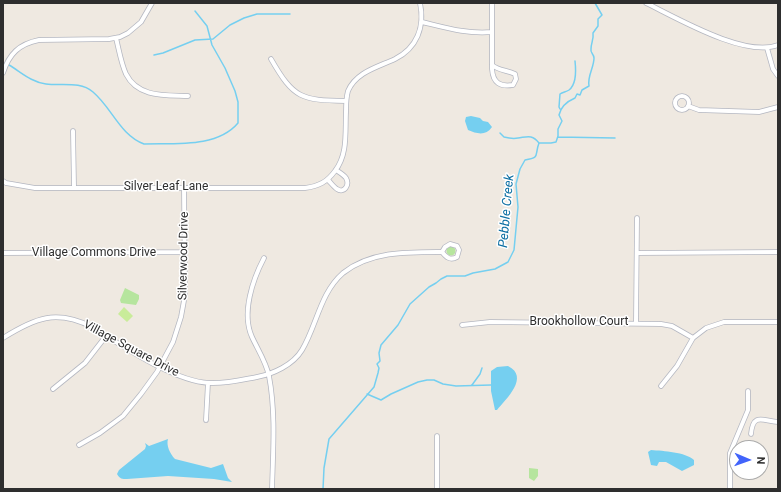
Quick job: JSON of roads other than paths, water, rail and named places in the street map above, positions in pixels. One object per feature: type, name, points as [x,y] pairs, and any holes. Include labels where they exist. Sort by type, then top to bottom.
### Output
[{"type":"street","points":[[3,73],[8,60],[17,49],[39,40],[109,39],[128,33],[141,22],[152,3]]},
{"type":"street","points":[[336,170],[346,178],[346,188],[342,190],[338,190],[328,180],[336,170],[340,165],[345,150],[346,101],[348,91],[353,82],[365,72],[396,58],[411,46],[417,38],[422,22],[420,3]]},
{"type":"street","points":[[492,3],[492,32],[492,65],[492,74],[495,82],[503,86],[513,85],[516,79],[515,74],[509,71],[502,71],[492,65]]},
{"type":"street","points":[[646,3],[729,42],[753,48],[767,48],[778,45]]},
{"type":"street","points":[[422,22],[459,32],[492,32]]},
{"type":"street","points":[[116,38],[126,75],[138,88],[147,93],[188,96]]},
{"type":"street","points":[[767,48],[773,69],[778,76]]},
{"type":"street","points":[[271,59],[289,87],[304,97],[321,100],[346,101]]},
{"type":"street","points":[[688,106],[699,110],[760,112],[778,107]]},
{"type":"street","points":[[73,131],[74,187]]},
{"type":"street","name":"Silver Leaf Lane","points":[[3,181],[6,183],[35,188],[305,188],[322,184],[328,180]]},
{"type":"street","name":"Silverwood Drive","points":[[79,445],[100,433],[123,416],[160,367],[173,342],[181,317],[184,295],[184,187]]},
{"type":"street","points":[[636,322],[637,218]]},
{"type":"street","name":"Village Commons Drive","points":[[3,252],[184,252]]},
{"type":"street","name":"Village Square Drive","points":[[3,338],[31,322],[50,317],[70,319],[81,322],[160,367],[189,379],[208,383],[236,381],[269,374],[283,368],[301,351],[326,294],[338,278],[345,272],[364,262],[387,254],[442,252]]},
{"type":"street","points":[[637,252],[778,252]]},
{"type":"street","points":[[264,258],[256,274],[250,296],[249,322],[251,335],[262,354],[269,374],[272,403],[272,489]]},
{"type":"street","name":"Brookhollow Court","points":[[462,325],[490,322],[636,322],[666,324],[679,329],[693,338]]},
{"type":"street","points":[[661,386],[677,366],[693,338],[706,328],[718,323],[730,322],[778,322]]},
{"type":"street","points":[[53,389],[85,363],[106,336]]},
{"type":"street","points":[[206,420],[208,383]]},
{"type":"street","points":[[730,489],[730,453],[748,410],[748,391]]},
{"type":"street","points":[[752,434],[753,424],[758,419],[761,418],[778,422]]},
{"type":"street","points":[[437,436],[437,489]]},
{"type":"water","points":[[471,116],[488,122],[492,127],[484,133],[468,130],[465,121],[466,117]]},
{"type":"water","points":[[508,366],[517,376],[517,382],[510,394],[497,410],[495,410],[491,391],[491,371],[497,367]]},
{"type":"water","points":[[168,439],[169,449],[175,459],[211,468],[223,464],[228,478],[232,482],[214,479],[168,476],[124,479],[118,476],[117,474],[119,470],[145,449],[145,443],[149,446]]},
{"type":"water","points":[[651,450],[674,452],[685,455],[694,460],[694,465],[682,471],[666,462],[659,462],[657,466],[651,465],[648,452]]},
{"type":"waterway","name":"Pebble Creek","points":[[539,143],[556,142],[558,129],[562,121],[559,115],[561,109],[567,102],[575,98],[577,94],[580,95],[582,90],[589,86],[589,79],[594,58],[591,50],[593,33],[598,26],[598,19],[602,15],[595,3]]},
{"type":"waterway","points":[[9,65],[31,79],[41,83],[77,85],[88,89],[100,98],[122,128],[136,140],[144,144],[182,144],[219,137],[238,123],[238,102],[225,68],[212,45],[207,26],[195,11]]},
{"type":"waterway","points":[[154,55],[163,53],[195,40],[213,39],[230,25],[244,18],[257,14],[290,14]]},
{"type":"waterway","points":[[560,109],[560,94],[569,90],[575,81],[575,61]]},
{"type":"waterway","points":[[500,133],[504,137],[509,138],[532,137],[539,143]]},
{"type":"waterway","points":[[558,137],[615,138]]},
{"type":"waterway","name":"Pebble Creek","points":[[323,489],[324,468],[329,439],[374,387],[379,368],[377,364],[380,361],[379,353],[381,345],[398,325],[410,304],[429,287],[447,276],[465,276],[495,269],[508,262],[514,250],[518,207],[516,184],[520,169],[525,160],[535,157],[539,143]]},
{"type":"waterway","points":[[472,385],[480,374],[482,368]]},
{"type":"waterway","points":[[367,394],[381,400],[418,382],[427,380],[434,380],[443,384],[456,386],[491,385]]}]
